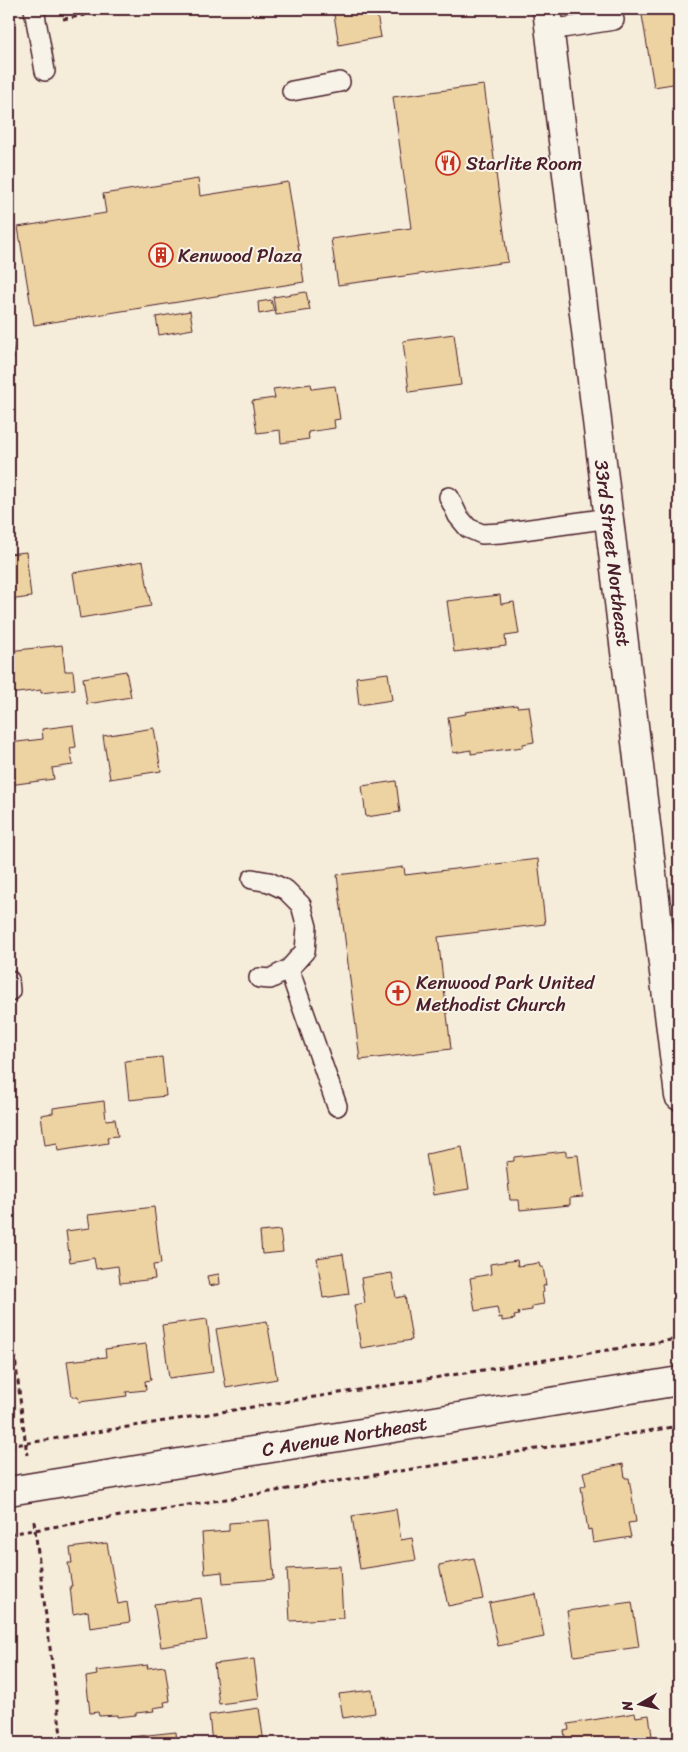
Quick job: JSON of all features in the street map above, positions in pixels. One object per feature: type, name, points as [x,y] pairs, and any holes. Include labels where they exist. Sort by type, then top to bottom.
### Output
[{"type":"street","name":"33rd Street Northeast","points":[[548,19],[679,1096]]},
{"type":"street","name":"C Avenue Northeast","points":[[9,1491],[679,1381]]},
{"type":"lane","points":[[34,9],[45,72]]},
{"type":"lane","points":[[548,19],[614,20]]},
{"type":"lane","points":[[292,90],[340,82]]},
{"type":"lane","points":[[449,497],[458,516],[468,528],[482,534],[610,518]]},
{"type":"lane","points":[[252,879],[269,882],[286,890],[301,905],[307,927],[305,951],[289,969],[270,979],[259,978]]},
{"type":"lane","points":[[289,969],[337,1106]]},
{"type":"path","points":[[9,1309],[28,1460]]},
{"type":"path","points":[[9,1446],[677,1339]]},
{"type":"path","points":[[9,1534],[679,1426]]},
{"type":"path","points":[[33,1512],[62,1743]]},
{"type":"building","points":[[333,9],[376,9],[381,37],[339,45]]},
{"type":"building","points":[[641,9],[679,9],[679,83],[654,87]]},
{"type":"building","name":"Starlite Room","points":[[484,85],[508,262],[338,285],[331,239],[411,228],[393,97]]},
{"type":"building","name":"Kenwood Plaza","points":[[198,179],[200,196],[288,182],[304,282],[34,325],[18,227],[106,213],[103,194]]},
{"type":"building","points":[[306,292],[310,310],[276,315],[273,297]]},
{"type":"building","points":[[271,300],[274,311],[259,314],[258,302]]},
{"type":"building","points":[[190,311],[193,329],[159,335],[156,317]]},
{"type":"building","points":[[454,334],[461,385],[409,392],[403,341]]},
{"type":"building","points":[[12,340],[14,359],[9,359],[9,341]]},
{"type":"building","points":[[311,384],[312,389],[335,386],[340,419],[334,420],[335,428],[308,432],[309,439],[281,443],[280,430],[257,433],[252,401],[275,398],[273,389]]},
{"type":"building","points":[[26,552],[31,597],[9,600],[9,554]]},
{"type":"building","points":[[143,561],[151,606],[80,618],[73,573]]},
{"type":"building","points":[[500,595],[501,604],[514,602],[519,634],[505,636],[506,646],[454,652],[447,601]]},
{"type":"building","points":[[62,645],[65,671],[73,671],[75,689],[41,693],[41,690],[9,694],[9,651]]},
{"type":"building","points":[[126,671],[131,697],[87,704],[83,678]]},
{"type":"building","points":[[388,673],[392,700],[359,705],[356,677]]},
{"type":"building","points":[[517,705],[517,707],[529,706],[534,742],[523,744],[523,747],[471,754],[471,750],[453,753],[448,717],[466,714],[465,712]]},
{"type":"building","points":[[73,725],[76,747],[70,748],[73,765],[52,768],[54,779],[9,785],[9,743],[43,739],[42,729]]},
{"type":"building","points":[[154,728],[161,771],[110,779],[103,736]]},
{"type":"building","points":[[396,781],[400,812],[366,817],[362,786]]},
{"type":"building","name":"Kenwood Park United Methodist Church","points":[[538,859],[545,924],[438,937],[451,1049],[360,1060],[337,875],[404,867],[405,875]]},
{"type":"building","points":[[162,1057],[166,1096],[129,1100],[125,1061]]},
{"type":"building","points":[[104,1101],[106,1120],[115,1119],[118,1136],[107,1137],[108,1143],[58,1151],[57,1143],[45,1145],[41,1115],[53,1113],[53,1108]]},
{"type":"building","points":[[462,1147],[469,1189],[433,1195],[426,1154]]},
{"type":"building","points":[[566,1151],[566,1156],[578,1155],[583,1197],[570,1198],[570,1205],[520,1210],[519,1200],[510,1200],[506,1162],[514,1161],[514,1157]]},
{"type":"building","points":[[154,1207],[161,1264],[153,1265],[155,1279],[120,1283],[118,1266],[96,1269],[94,1258],[70,1262],[66,1231],[90,1228],[88,1215]]},
{"type":"building","points":[[280,1230],[283,1252],[262,1254],[260,1232]]},
{"type":"building","points":[[343,1254],[349,1294],[323,1298],[317,1258]]},
{"type":"building","points":[[517,1260],[518,1266],[539,1263],[540,1267],[543,1267],[546,1285],[543,1286],[544,1292],[542,1293],[544,1304],[532,1306],[532,1310],[518,1312],[519,1315],[514,1316],[515,1319],[502,1321],[502,1317],[499,1318],[497,1307],[475,1311],[470,1278],[491,1274],[490,1264]]},
{"type":"building","points":[[392,1273],[396,1298],[405,1296],[412,1340],[361,1348],[354,1305],[365,1303],[361,1278]]},
{"type":"building","points":[[219,1274],[220,1284],[209,1286],[207,1276]]},
{"type":"building","points":[[207,1319],[213,1372],[169,1378],[162,1325]]},
{"type":"building","points":[[267,1321],[277,1379],[226,1388],[216,1329]]},
{"type":"building","points":[[146,1344],[151,1380],[145,1381],[146,1390],[126,1392],[127,1396],[79,1402],[78,1397],[72,1397],[67,1361],[106,1357],[105,1349]]},
{"type":"building","points":[[623,1464],[625,1478],[629,1478],[636,1522],[628,1523],[631,1537],[593,1543],[591,1529],[588,1530],[581,1487],[586,1485],[583,1472]]},
{"type":"building","points":[[396,1509],[401,1540],[412,1538],[416,1560],[360,1569],[352,1516]]},
{"type":"building","points":[[269,1520],[274,1579],[223,1583],[222,1572],[205,1574],[202,1533],[229,1531],[229,1523]]},
{"type":"building","points":[[107,1543],[118,1604],[127,1602],[130,1622],[90,1628],[88,1611],[73,1614],[70,1586],[72,1586],[68,1563],[72,1563],[70,1548]]},
{"type":"building","points":[[474,1558],[483,1599],[448,1606],[439,1565]]},
{"type":"building","points":[[340,1566],[343,1618],[290,1621],[287,1569]]},
{"type":"building","points":[[536,1594],[544,1637],[498,1646],[489,1603]]},
{"type":"building","points":[[201,1598],[207,1640],[161,1647],[154,1604]]},
{"type":"building","points":[[632,1602],[639,1647],[574,1656],[567,1611]]},
{"type":"building","points":[[254,1659],[259,1699],[219,1704],[214,1664]]},
{"type":"building","points":[[148,1665],[147,1668],[165,1666],[170,1701],[164,1702],[165,1706],[153,1708],[154,1711],[117,1717],[117,1715],[99,1716],[98,1712],[90,1713],[86,1677],[97,1675],[96,1671]]},
{"type":"building","points":[[372,1690],[375,1713],[343,1718],[339,1694]]},
{"type":"building","points":[[259,1708],[264,1743],[212,1743],[209,1715]]},
{"type":"building","points":[[635,1713],[636,1717],[649,1715],[653,1743],[566,1743],[564,1731],[569,1730],[568,1724]]},
{"type":"building","points":[[176,1732],[177,1743],[102,1743],[101,1740]]},
{"type":"place","name":"Starlite Room","points":[[448,163]]},
{"type":"place","name":"Kenwood Plaza","points":[[161,255]]},
{"type":"place","name":"Kenwood Park United Methodist Church","points":[[398,993]]}]
